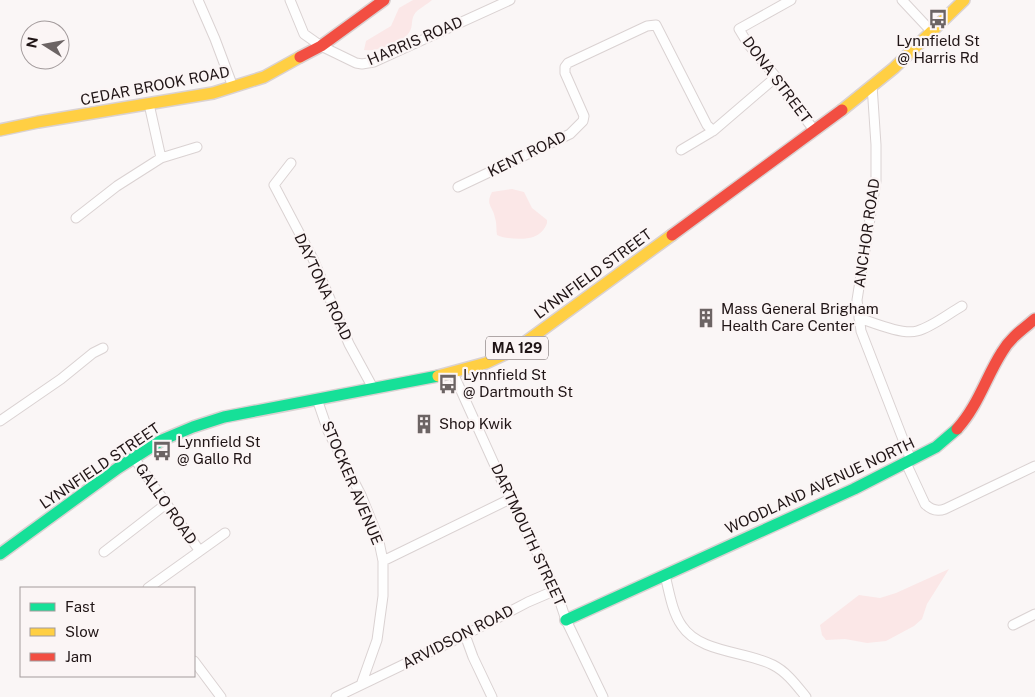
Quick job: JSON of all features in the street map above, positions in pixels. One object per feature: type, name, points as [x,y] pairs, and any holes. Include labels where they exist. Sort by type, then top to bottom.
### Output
[{"type":"main road","name":"CEDAR BROOK ROAD","points":[[0,130],[213,93],[264,77],[320,46],[384,0]]},
{"type":"main road","name":"LYNNFIELD STREET","points":[[0,554],[134,458],[162,440],[193,427],[224,417],[453,373],[486,364],[516,349],[815,131],[894,68],[964,0]]},
{"type":"main road","name":"WOODLAND AVENUE NORTH","points":[[566,620],[908,462],[945,440],[964,423],[976,404],[1002,351],[1017,333],[1035,319]]},
{"type":"street","points":[[198,0],[233,87]]},
{"type":"street","name":"HARRIS ROAD","points":[[290,0],[304,34],[320,46],[362,64],[374,62],[510,0]]},
{"type":"street","name":"DONA STREET","points":[[791,0],[739,29],[748,44],[776,77],[789,98],[815,131]]},
{"type":"street","points":[[902,0],[932,32]]},
{"type":"street","name":"KENT ROAD","points":[[458,187],[570,134],[583,121],[584,116],[565,72],[565,67],[568,63],[647,26],[656,25],[707,126],[713,131]]},
{"type":"street","points":[[681,150],[713,131],[776,77]]},
{"type":"street","name":"ANCHOR ROAD","points":[[872,85],[876,181],[858,300],[859,318],[861,331],[925,504],[937,511],[945,509],[1035,466]]},
{"type":"street","points":[[149,104],[161,158]]},
{"type":"street","points":[[76,218],[117,186],[161,158],[197,147]]},
{"type":"street","name":"DAYTONA ROAD","points":[[291,163],[274,185],[313,260],[349,344],[373,388]]},
{"type":"street","points":[[859,318],[913,332],[924,328],[962,306]]},
{"type":"street","points":[[0,421],[61,379],[93,353],[103,348]]},
{"type":"street","name":"DARTMOUTH STREET","points":[[453,373],[510,499],[556,590],[566,620],[603,697]]},
{"type":"street","name":"STOCKER AVENUE","points":[[318,399],[328,431],[360,495],[378,537],[383,561],[384,596],[376,640],[360,685]]},
{"type":"street","name":"GALLO ROAD","points":[[134,458],[199,550]]},
{"type":"street","points":[[383,561],[510,499]]},
{"type":"street","points":[[104,552],[166,504]]},
{"type":"street","points":[[149,587],[225,533]]},
{"type":"street","points":[[664,575],[679,622],[693,638],[772,664],[785,674],[806,697]]},
{"type":"street","name":"ARVIDSON ROAD","points":[[336,697],[556,590]]},
{"type":"street","points":[[1013,625],[1035,614]]},
{"type":"street","points":[[465,635],[492,697]]},
{"type":"street","points":[[195,662],[221,697]]},
{"type":"shaded area","points":[[413,0],[432,0],[415,13],[411,29],[407,35],[389,46],[375,50],[364,50],[366,41],[391,26],[399,8]]},
{"type":"shaded area","points":[[512,189],[524,192],[532,208],[547,220],[544,230],[536,236],[515,239],[497,235],[496,220],[489,203],[490,196],[492,192]]},
{"type":"shaded area","points":[[949,569],[927,604],[922,619],[914,626],[886,641],[867,643],[845,639],[826,640],[822,635],[820,625],[859,595],[880,598],[896,593]]},
{"type":"traffic: fast","points":[[0,554],[118,468],[162,440],[193,427],[224,417],[438,376]]},
{"type":"traffic: fast","points":[[566,620],[854,489],[936,447],[957,429]]},
{"type":"traffic: slow","points":[[842,110],[894,68],[964,0]]},
{"type":"traffic: slow","points":[[0,130],[213,93],[264,77],[300,57]]},
{"type":"traffic: slow","points":[[438,376],[486,363],[516,349],[672,235]]},
{"type":"traffic: jam","points":[[300,57],[321,46],[384,0]]},
{"type":"traffic: jam","points":[[672,235],[842,110]]},
{"type":"traffic: jam","points":[[957,429],[971,411],[1005,347],[1035,319]]},
{"type":"place","name":"Lynnfield St @ Harris Rd","points":[[938,19]]},
{"type":"place","name":"Mass General Brigham Health Care Center","points":[[706,318]]},
{"type":"place","name":"Lynnfield St @ Dartmouth St","points":[[448,384]]},
{"type":"place","name":"Shop Kwik","points":[[424,424]]},
{"type":"place","name":"Lynnfield St @ Gallo Rd","points":[[162,451]]}]
